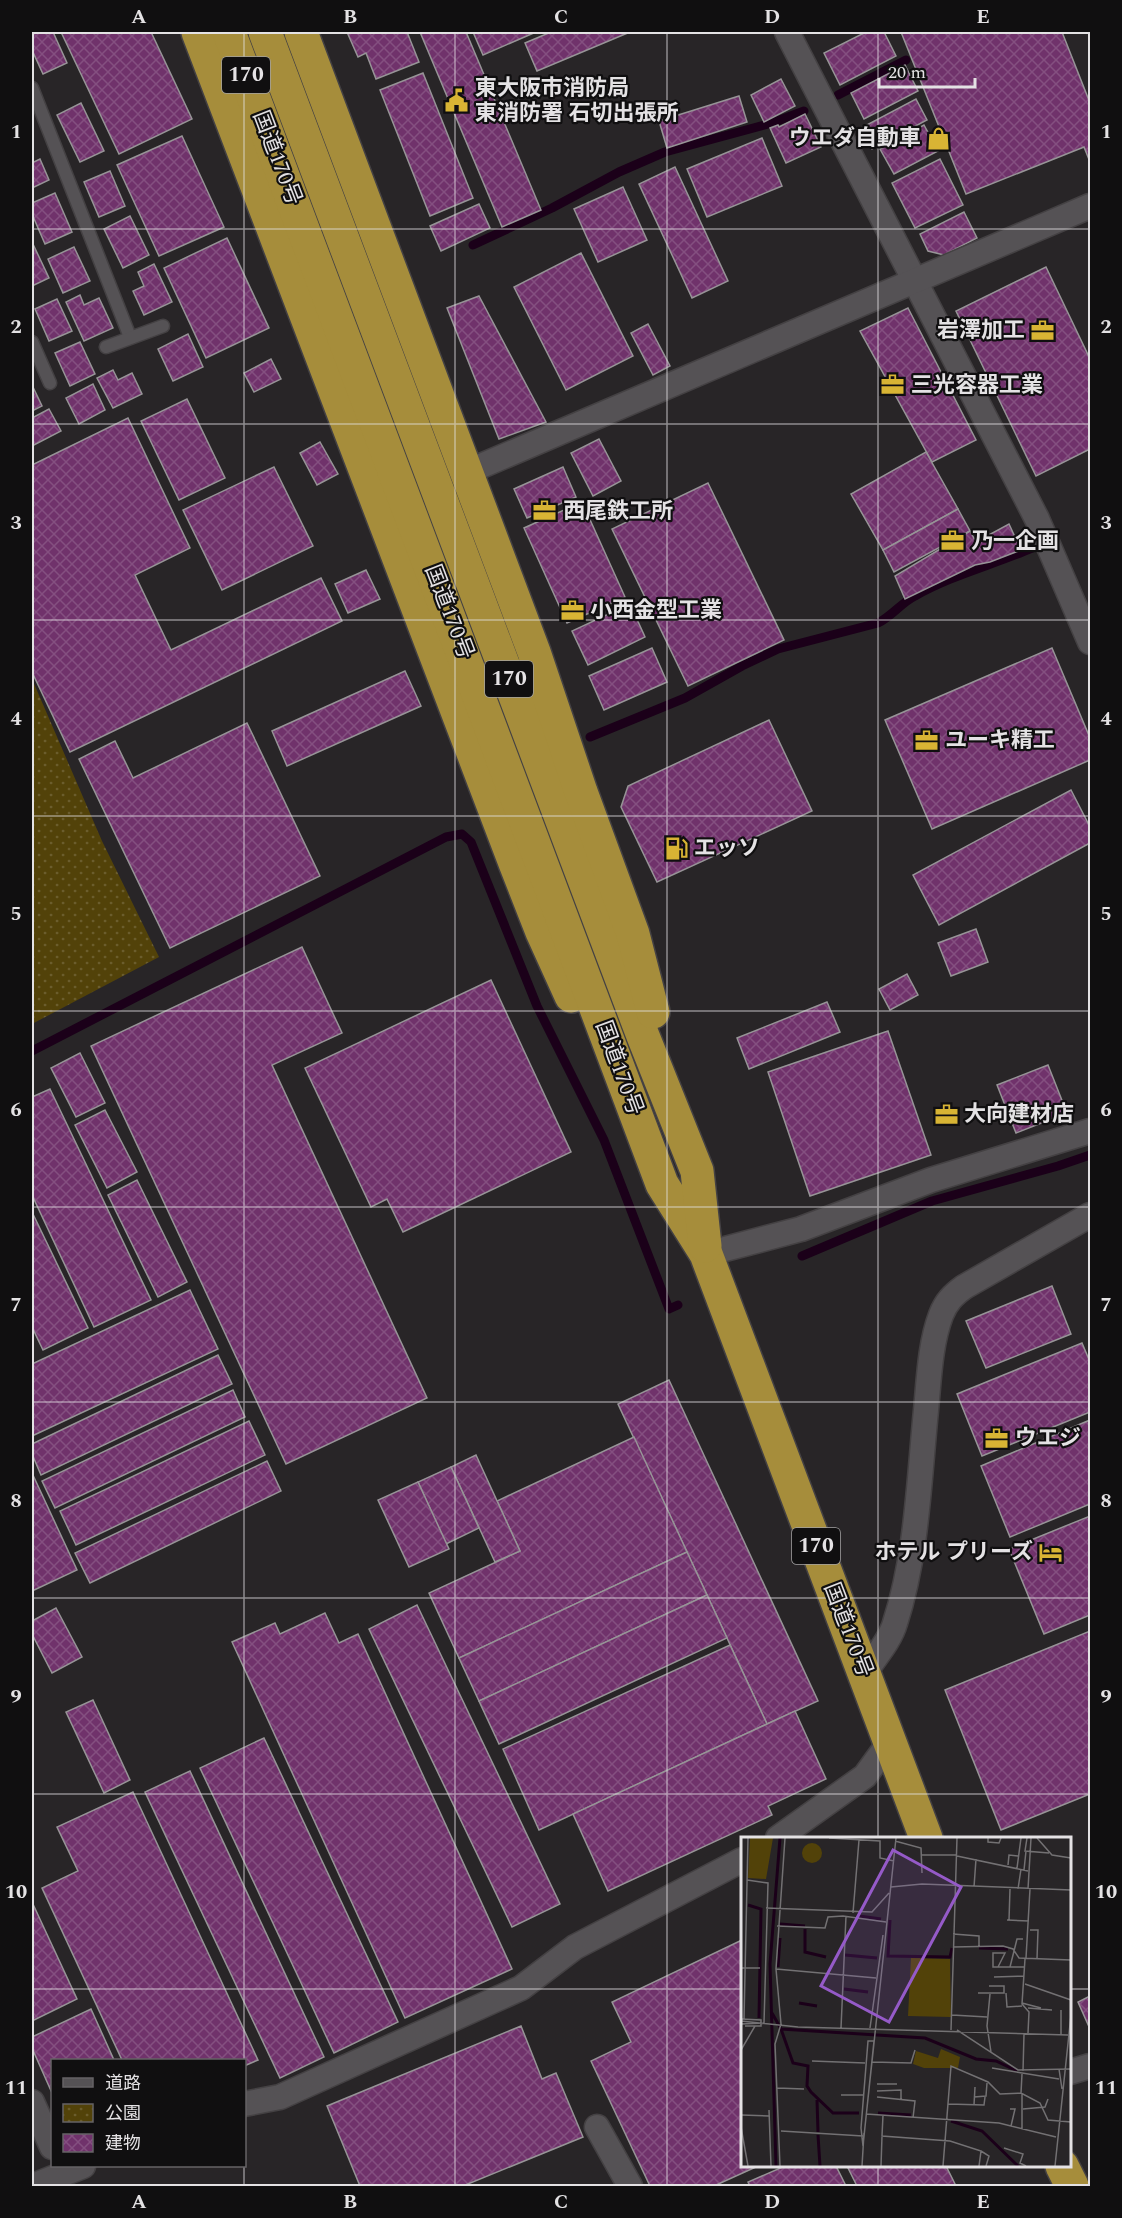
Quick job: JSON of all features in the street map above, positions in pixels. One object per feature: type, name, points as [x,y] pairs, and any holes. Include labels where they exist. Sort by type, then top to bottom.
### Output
[{"type":"highway","points":[[198,32],[427,637],[542,932],[572,999],[622,1076]]},
{"type":"highway","name":"国道170号","points":[[229,32],[662,1185],[706,1254],[925,1837]]},
{"type":"highway","name":"国道170号","points":[[265,32],[643,1036],[697,1171],[706,1254]]},
{"type":"highway","points":[[301,32],[534,652],[581,792],[633,934],[649,992],[673,1108]]},
{"type":"highway","points":[[1062,2167],[1072,2187]]},
{"type":"street","points":[[787,32],[1037,519],[1090,642]]},
{"type":"street","points":[[467,472],[1090,206]]},
{"type":"street","points":[[706,1254],[801,1229],[931,1180],[1090,1131]]},
{"type":"street","points":[[864,1674],[895,1626],[904,1592],[912,1554],[929,1375],[937,1330],[944,1308],[948,1301],[964,1287],[1090,1215]]},
{"type":"street","points":[[781,1837],[865,1776],[889,1743]]},
{"type":"street","points":[[246,2104],[280,2097],[521,1988],[575,1947],[741,1861]]},
{"type":"street","points":[[1071,2072],[1090,2066]]},
{"type":"street","points":[[32,2102],[51,2145]]},
{"type":"street","points":[[597,2127],[630,2187]]},
{"type":"street","points":[[33,2187],[70,2173]]},
{"type":"lane","points":[[32,88],[130,337]]},
{"type":"lane","points":[[106,347],[163,326]]},
{"type":"lane","points":[[32,342],[50,383]]},
{"type":"green space","points":[[32,679],[102,841],[159,957],[32,1024]]},
{"type":"building","points":[[32,32],[53,32],[67,63],[43,74],[32,50]]},
{"type":"building","points":[[61,32],[151,32],[192,119],[119,154]]},
{"type":"building","points":[[347,32],[407,32],[419,62],[376,79],[366,53],[358,57]]},
{"type":"building","points":[[420,32],[466,32],[541,210],[502,227]]},
{"type":"building","points":[[473,32],[536,32],[483,55]]},
{"type":"building","points":[[551,32],[630,32],[537,71],[525,43]]},
{"type":"building","points":[[866,32],[884,32],[896,56],[840,85],[824,53]]},
{"type":"building","points":[[901,32],[1062,32],[1090,103],[1090,162],[1084,147],[966,194]]},
{"type":"building","points":[[905,65],[918,91],[864,119],[851,93]]},
{"type":"building","points":[[423,73],[473,198],[430,216],[380,90]]},
{"type":"building","points":[[781,79],[795,106],[764,122],[751,95]]},
{"type":"building","points":[[739,96],[747,122],[667,148],[659,121]]},
{"type":"building","points":[[916,99],[927,120],[872,149],[861,128]]},
{"type":"building","points":[[81,103],[104,151],[80,162],[57,115]]},
{"type":"building","points":[[805,114],[821,147],[786,163],[770,128],[778,125],[779,127]]},
{"type":"building","points":[[924,125],[938,151],[894,174],[880,149]]},
{"type":"building","points":[[182,136],[224,227],[159,256],[117,165]]},
{"type":"building","points":[[762,138],[782,186],[707,217],[687,169]]},
{"type":"building","points":[[40,159],[49,180],[32,188],[32,163]]},
{"type":"building","points":[[940,159],[963,205],[915,228],[892,183]]},
{"type":"building","points":[[675,167],[728,281],[692,298],[639,184]]},
{"type":"building","points":[[110,171],[125,206],[99,217],[84,182]]},
{"type":"building","points":[[623,187],[647,240],[598,262],[574,209]]},
{"type":"building","points":[[55,193],[72,232],[45,244],[32,214],[32,203]]},
{"type":"building","points":[[479,204],[490,228],[441,251],[430,226]]},
{"type":"building","points":[[964,212],[977,238],[944,255],[928,251],[920,234]]},
{"type":"building","points":[[130,216],[149,255],[123,268],[104,229]]},
{"type":"building","points":[[227,238],[269,328],[206,358],[164,268]]},
{"type":"building","points":[[32,242],[49,278],[32,286]]},
{"type":"building","points":[[74,247],[90,281],[63,293],[48,259]]},
{"type":"building","points":[[581,253],[633,356],[566,390],[514,287]]},
{"type":"building","points":[[154,264],[172,302],[144,315],[133,291],[144,286],[138,272]]},
{"type":"building","points":[[1046,267],[1090,359],[1090,449],[1036,476],[956,311]]},
{"type":"building","points":[[80,295],[84,305],[99,298],[113,328],[84,341],[66,302]]},
{"type":"building","points":[[479,296],[546,422],[499,439],[447,308]]},
{"type":"building","points":[[57,299],[72,331],[49,341],[35,309]]},
{"type":"building","points":[[908,308],[976,440],[932,462],[860,331]]},
{"type":"building","points":[[648,324],[670,366],[653,375],[631,333]]},
{"type":"building","points":[[188,334],[203,367],[173,381],[158,349]]},
{"type":"building","points":[[80,342],[95,374],[70,386],[55,353]]},
{"type":"building","points":[[271,359],[281,379],[254,392],[244,373]]},
{"type":"building","points":[[113,370],[118,380],[132,373],[142,394],[113,408],[97,378]]},
{"type":"building","points":[[93,384],[105,410],[79,424],[66,398]]},
{"type":"building","points":[[32,385],[42,406],[32,411]]},
{"type":"building","points":[[187,399],[225,478],[179,500],[141,421]]},
{"type":"building","points":[[49,409],[61,431],[32,446],[32,418]]},
{"type":"building","points":[[128,418],[190,548],[135,575],[171,650],[321,578],[342,621],[70,752],[32,672],[32,465]]},
{"type":"building","points":[[599,439],[621,481],[593,496],[571,453]]},
{"type":"building","points":[[320,442],[338,474],[317,485],[300,453]]},
{"type":"building","points":[[926,452],[958,509],[883,550],[851,494]]},
{"type":"building","points":[[274,467],[313,546],[222,590],[183,510]]},
{"type":"building","points":[[563,467],[576,497],[527,518],[514,489]]},
{"type":"building","points":[[708,483],[784,640],[688,686],[612,529]]},
{"type":"building","points":[[582,502],[625,597],[567,623],[524,528]]},
{"type":"building","points":[[958,509],[970,531],[894,572],[883,550]]},
{"type":"building","points":[[1009,524],[1021,550],[975,565],[905,599],[895,576],[970,531],[976,542]]},
{"type":"building","points":[[366,570],[380,599],[348,613],[335,584]]},
{"type":"building","points":[[630,604],[645,637],[588,665],[572,631]]},
{"type":"building","points":[[652,648],[667,682],[604,710],[589,676]]},
{"type":"building","points":[[1052,648],[1090,738],[1090,760],[932,829],[885,720]]},
{"type":"building","points":[[405,671],[421,706],[287,766],[272,731]]},
{"type":"building","points":[[769,720],[812,811],[657,882],[621,807],[628,786]]},
{"type":"building","points":[[247,723],[320,876],[170,948],[79,759],[115,741],[133,778]]},
{"type":"building","points":[[1071,790],[1090,827],[1090,843],[939,925],[913,875]]},
{"type":"building","points":[[976,929],[988,962],[951,976],[938,943]]},
{"type":"building","points":[[302,947],[342,1033],[272,1065],[427,1398],[286,1464],[91,1046]]},
{"type":"building","points":[[907,974],[918,995],[890,1010],[879,989]]},
{"type":"building","points":[[491,980],[571,1152],[403,1232],[387,1199],[371,1207],[305,1068]]},
{"type":"building","points":[[827,1002],[840,1032],[749,1069],[737,1038]]},
{"type":"building","points":[[888,1031],[931,1155],[810,1196],[768,1072]]},
{"type":"building","points":[[80,1053],[105,1103],[76,1117],[51,1068]]},
{"type":"building","points":[[1048,1065],[1067,1113],[1016,1133],[997,1085]]},
{"type":"building","points":[[50,1089],[151,1300],[94,1327],[32,1195],[32,1097]]},
{"type":"building","points":[[105,1110],[137,1172],[107,1188],[75,1125]]},
{"type":"building","points":[[137,1180],[187,1282],[158,1297],[108,1195]]},
{"type":"building","points":[[32,1212],[88,1328],[43,1350],[32,1327]]},
{"type":"building","points":[[1052,1286],[1071,1334],[986,1368],[966,1321]]},
{"type":"building","points":[[190,1290],[218,1349],[32,1436],[32,1364]]},
{"type":"building","points":[[1082,1343],[1090,1362],[1090,1412],[982,1456],[957,1394]]},
{"type":"building","points":[[218,1355],[232,1384],[41,1475],[32,1454],[32,1444]]},
{"type":"building","points":[[669,1380],[818,1701],[767,1724],[618,1404]]},
{"type":"building","points":[[233,1390],[245,1417],[55,1508],[42,1481]]},
{"type":"building","points":[[1090,1420],[1090,1504],[1010,1537],[981,1466]]},
{"type":"building","points":[[249,1421],[265,1455],[76,1545],[60,1511]]},
{"type":"building","points":[[634,1437],[687,1552],[459,1658],[429,1593],[520,1551],[497,1501]]},
{"type":"building","points":[[476,1455],[520,1551],[495,1562],[451,1467]]},
{"type":"building","points":[[267,1461],[281,1491],[90,1583],[75,1553]]},
{"type":"building","points":[[451,1467],[479,1528],[446,1544],[418,1482]]},
{"type":"building","points":[[32,1473],[77,1570],[32,1591]]},
{"type":"building","points":[[418,1482],[449,1549],[409,1567],[378,1500]]},
{"type":"building","points":[[1090,1516],[1090,1615],[1044,1634],[1009,1549]]},
{"type":"building","points":[[687,1552],[707,1595],[479,1701],[459,1658]]},
{"type":"building","points":[[707,1595],[727,1638],[499,1744],[479,1701]]},
{"type":"building","points":[[417,1605],[560,1904],[512,1927],[369,1629]]},
{"type":"building","points":[[56,1608],[82,1657],[52,1673],[32,1634],[32,1621]]},
{"type":"building","points":[[325,1613],[339,1643],[358,1634],[512,1969],[405,2018],[232,1642],[275,1623],[280,1634]]},
{"type":"building","points":[[1090,1631],[1090,1794],[1001,1830],[945,1690]]},
{"type":"building","points":[[730,1645],[767,1724],[539,1830],[503,1749]]},
{"type":"building","points":[[93,1700],[130,1780],[104,1793],[66,1712]]},
{"type":"building","points":[[795,1711],[826,1779],[768,1806],[772,1815],[608,1891],[573,1814]]},
{"type":"building","points":[[264,1738],[398,2022],[334,2053],[200,1768]]},
{"type":"building","points":[[190,1771],[324,2057],[280,2078],[145,1792]]},
{"type":"building","points":[[133,1792],[258,2060],[246,2065],[246,2059],[122,2059],[42,1888],[78,1871],[57,1827]]},
{"type":"building","points":[[32,1902],[77,1999],[32,2021]]},
{"type":"building","points":[[741,1940],[741,2167],[756,2167],[714,2186],[650,2186],[591,2061],[631,2042],[612,2002]]},
{"type":"building","points":[[1090,1996],[1090,2029],[1078,2002]]},
{"type":"building","points":[[91,2009],[114,2059],[51,2059],[51,2091],[32,2048],[32,2037]]},
{"type":"building","points":[[521,2026],[542,2079],[556,2073],[583,2137],[463,2186],[360,2186],[327,2106]]},
{"type":"building","points":[[783,2167],[836,2167],[846,2186],[750,2186],[748,2182]]},
{"type":"building","points":[[848,2167],[946,2167],[956,2186],[857,2186]]},
{"type":"waterway","points":[[838,95],[906,60]]},
{"type":"waterway","points":[[473,245],[552,208],[619,172],[665,152],[772,123],[804,111]]},
{"type":"waterway","points":[[590,737],[685,698],[778,649],[878,623],[910,599],[929,589],[1032,548],[1027,538],[1030,536]]},
{"type":"waterway","points":[[32,1051],[446,837],[462,834],[471,842],[537,1006],[604,1140],[669,1309],[678,1305]]},
{"type":"waterway","points":[[802,1256],[932,1201],[1090,1155]]},
{"type":"place","name":"東大阪市消防局 東消防署 石切出張所","points":[[457,101]]},
{"type":"place","name":"ウエダ自動車","points":[[939,138]]},
{"type":"place","name":"岩澤加工","points":[[1043,330]]},
{"type":"place","name":"三光容器工業","points":[[893,385]]},
{"type":"place","name":"西尾鉄工所","points":[[545,511]]},
{"type":"place","name":"乃一企画","points":[[953,541]]},
{"type":"place","name":"小西金型工業","points":[[572,610]]},
{"type":"place","name":"ユーキ精工","points":[[927,740]]},
{"type":"place","name":"エッソ","points":[[676,848]]},
{"type":"place","name":"大向建材店","points":[[946,1114]]},
{"type":"place","name":"ウエジ","points":[[997,1438]]},
{"type":"place","name":"ホテル プリーズ","points":[[1051,1552]]}]
